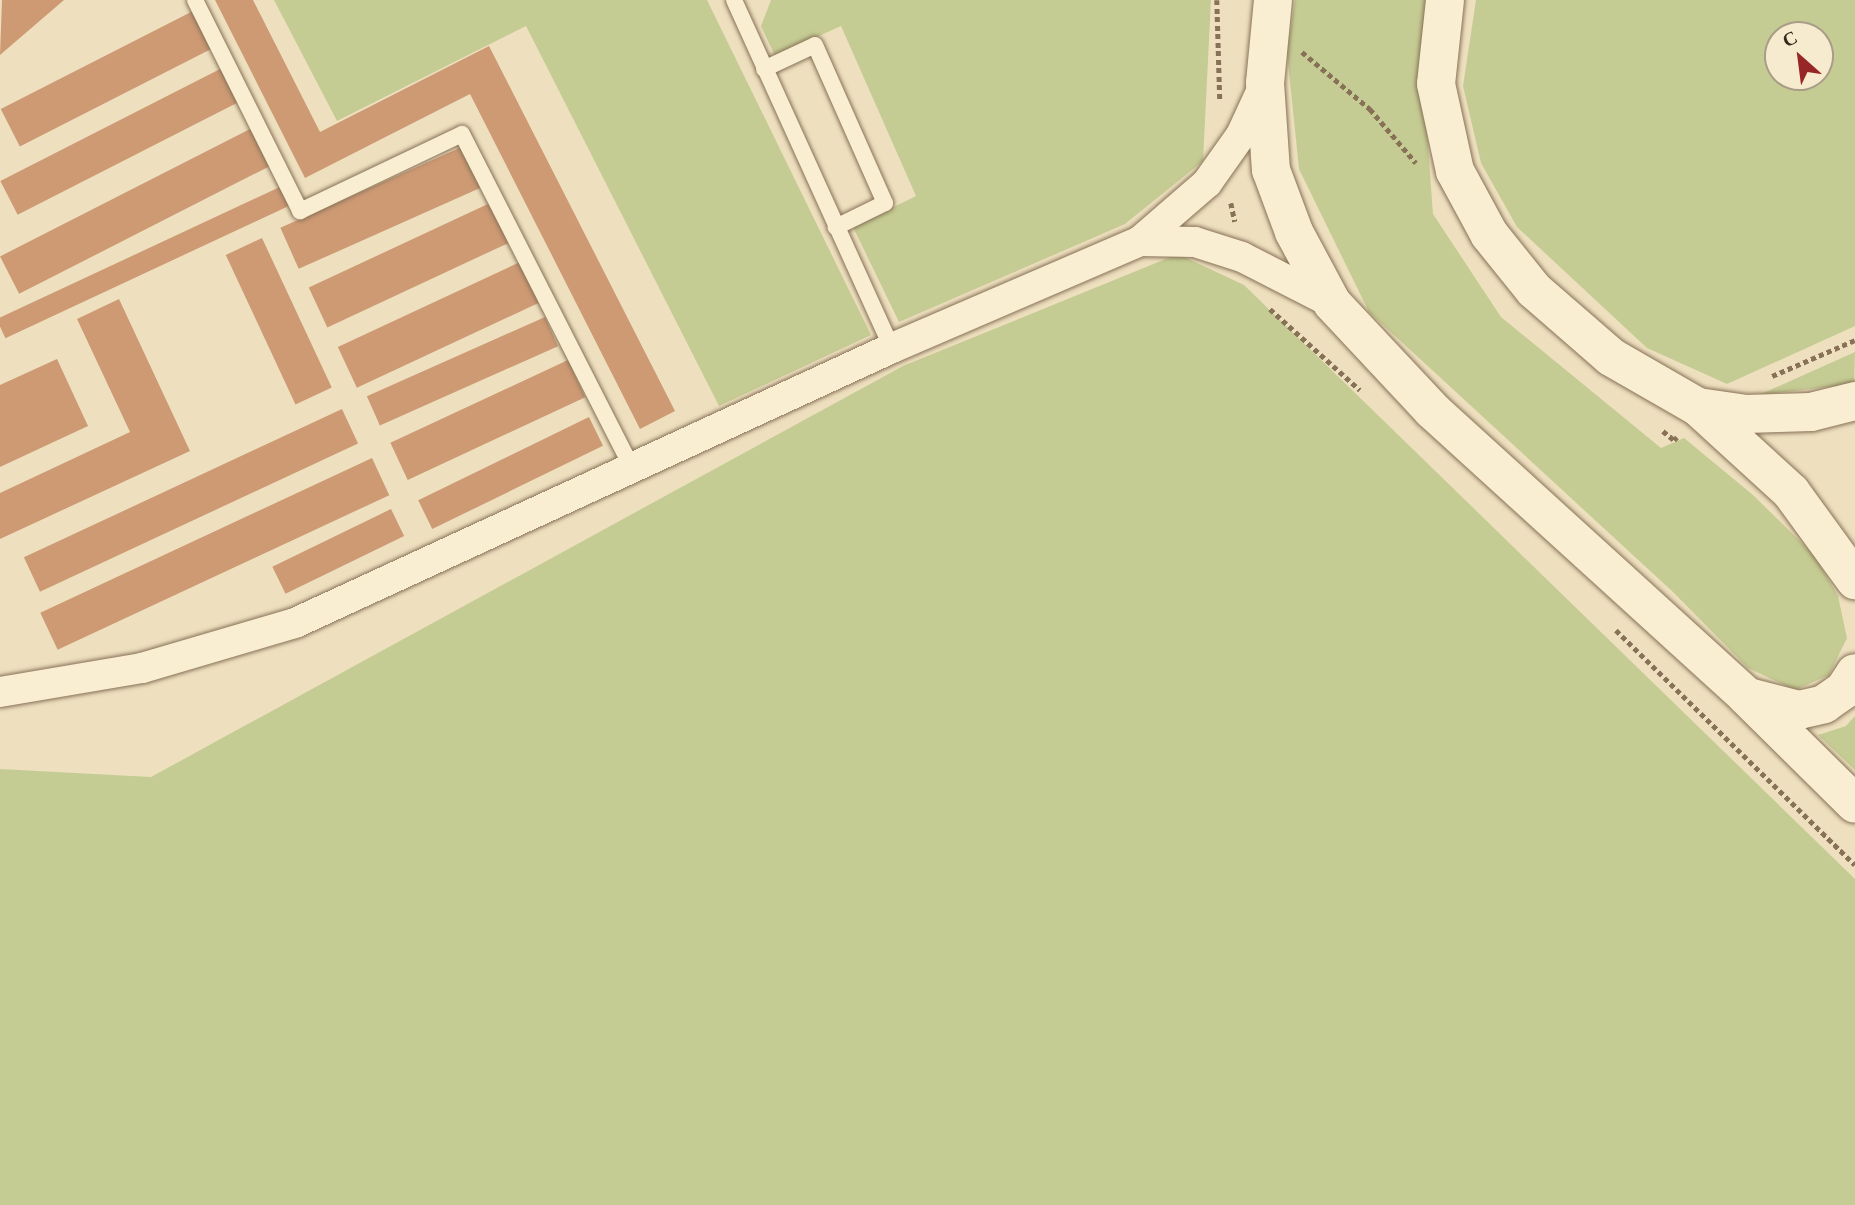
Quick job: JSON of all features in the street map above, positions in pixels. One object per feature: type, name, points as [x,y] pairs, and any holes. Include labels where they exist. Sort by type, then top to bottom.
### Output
[{"type":"street","points":[[1273,0],[1265,83],[1272,170],[1294,232],[1332,303],[1432,410],[1746,696],[1855,804]]},
{"type":"street","points":[[1445,0],[1436,84],[1455,171],[1489,234],[1534,290],[1611,357],[1698,407],[1791,492],[1855,580]]},
{"type":"street","points":[[0,692],[142,668],[295,623],[633,470],[892,348],[1140,241],[1208,183],[1241,135],[1265,83]]},
{"type":"street","points":[[1140,241],[1207,246],[1242,257],[1332,303]]},
{"type":"street","points":[[1698,407],[1746,414],[1811,412],[1855,401]]},
{"type":"street","points":[[1746,696],[1799,710],[1824,704],[1844,690],[1855,673]]},
{"type":"lane","points":[[195,0],[300,211],[462,134],[633,470]]},
{"type":"lane","points":[[734,0],[892,348]]},
{"type":"lane","points":[[764,69],[815,45],[885,203],[836,227]]},
{"type":"green space","points":[[274,0],[707,0],[871,335],[719,406],[526,26],[337,121]]},
{"type":"green space","points":[[771,0],[1211,0],[1203,161],[1125,224],[899,322],[853,227],[916,196],[841,26],[775,56],[761,26]]},
{"type":"green space","points":[[1295,0],[1427,0],[1421,52],[1433,214],[1501,317],[1661,448],[1684,438],[1753,495],[1814,555],[1838,596],[1847,638],[1829,675],[1795,690],[1748,668],[1673,592],[1369,312],[1299,169],[1287,52]]},
{"type":"green space","points":[[1476,0],[1855,0],[1855,326],[1727,384],[1647,348],[1517,227],[1481,163],[1463,86]]},
{"type":"green space","points":[[1178,254],[1244,285],[1855,879],[1855,1205],[0,1205],[0,769],[151,777],[903,366]]},
{"type":"green space","points":[[1855,352],[1854,384],[1759,395]]},
{"type":"green space","points":[[1855,716],[1855,770],[1818,735],[1846,726]]},
{"type":"building","points":[[2,0],[64,0],[0,55]]},
{"type":"building","points":[[215,0],[253,0],[320,132],[489,46],[675,411],[640,429],[470,94],[305,178]]},
{"type":"building","points":[[195,10],[214,47],[20,146],[1,109]]},
{"type":"building","points":[[224,67],[241,101],[18,215],[0,181]]},
{"type":"building","points":[[254,127],[273,164],[19,294],[0,256]]},
{"type":"building","points":[[464,146],[482,187],[299,269],[280,228]]},
{"type":"building","points":[[282,186],[291,205],[5,338],[0,327],[0,317]]},
{"type":"building","points":[[490,203],[509,243],[327,327],[309,288]]},
{"type":"building","points":[[262,238],[332,388],[295,404],[226,255]]},
{"type":"building","points":[[520,262],[539,303],[357,388],[338,347]]},
{"type":"building","points":[[119,299],[190,451],[0,539],[0,493],[130,432],[77,319]]},
{"type":"building","points":[[545,317],[558,346],[380,426],[367,396]]},
{"type":"building","points":[[57,359],[88,426],[0,467],[0,385]]},
{"type":"building","points":[[568,360],[585,397],[408,480],[390,443]]},
{"type":"building","points":[[342,409],[358,443],[40,592],[24,557]]},
{"type":"building","points":[[589,417],[603,446],[432,529],[418,500]]},
{"type":"building","points":[[372,458],[389,495],[58,650],[40,613]]},
{"type":"building","points":[[391,509],[404,536],[286,594],[272,567]]}]
